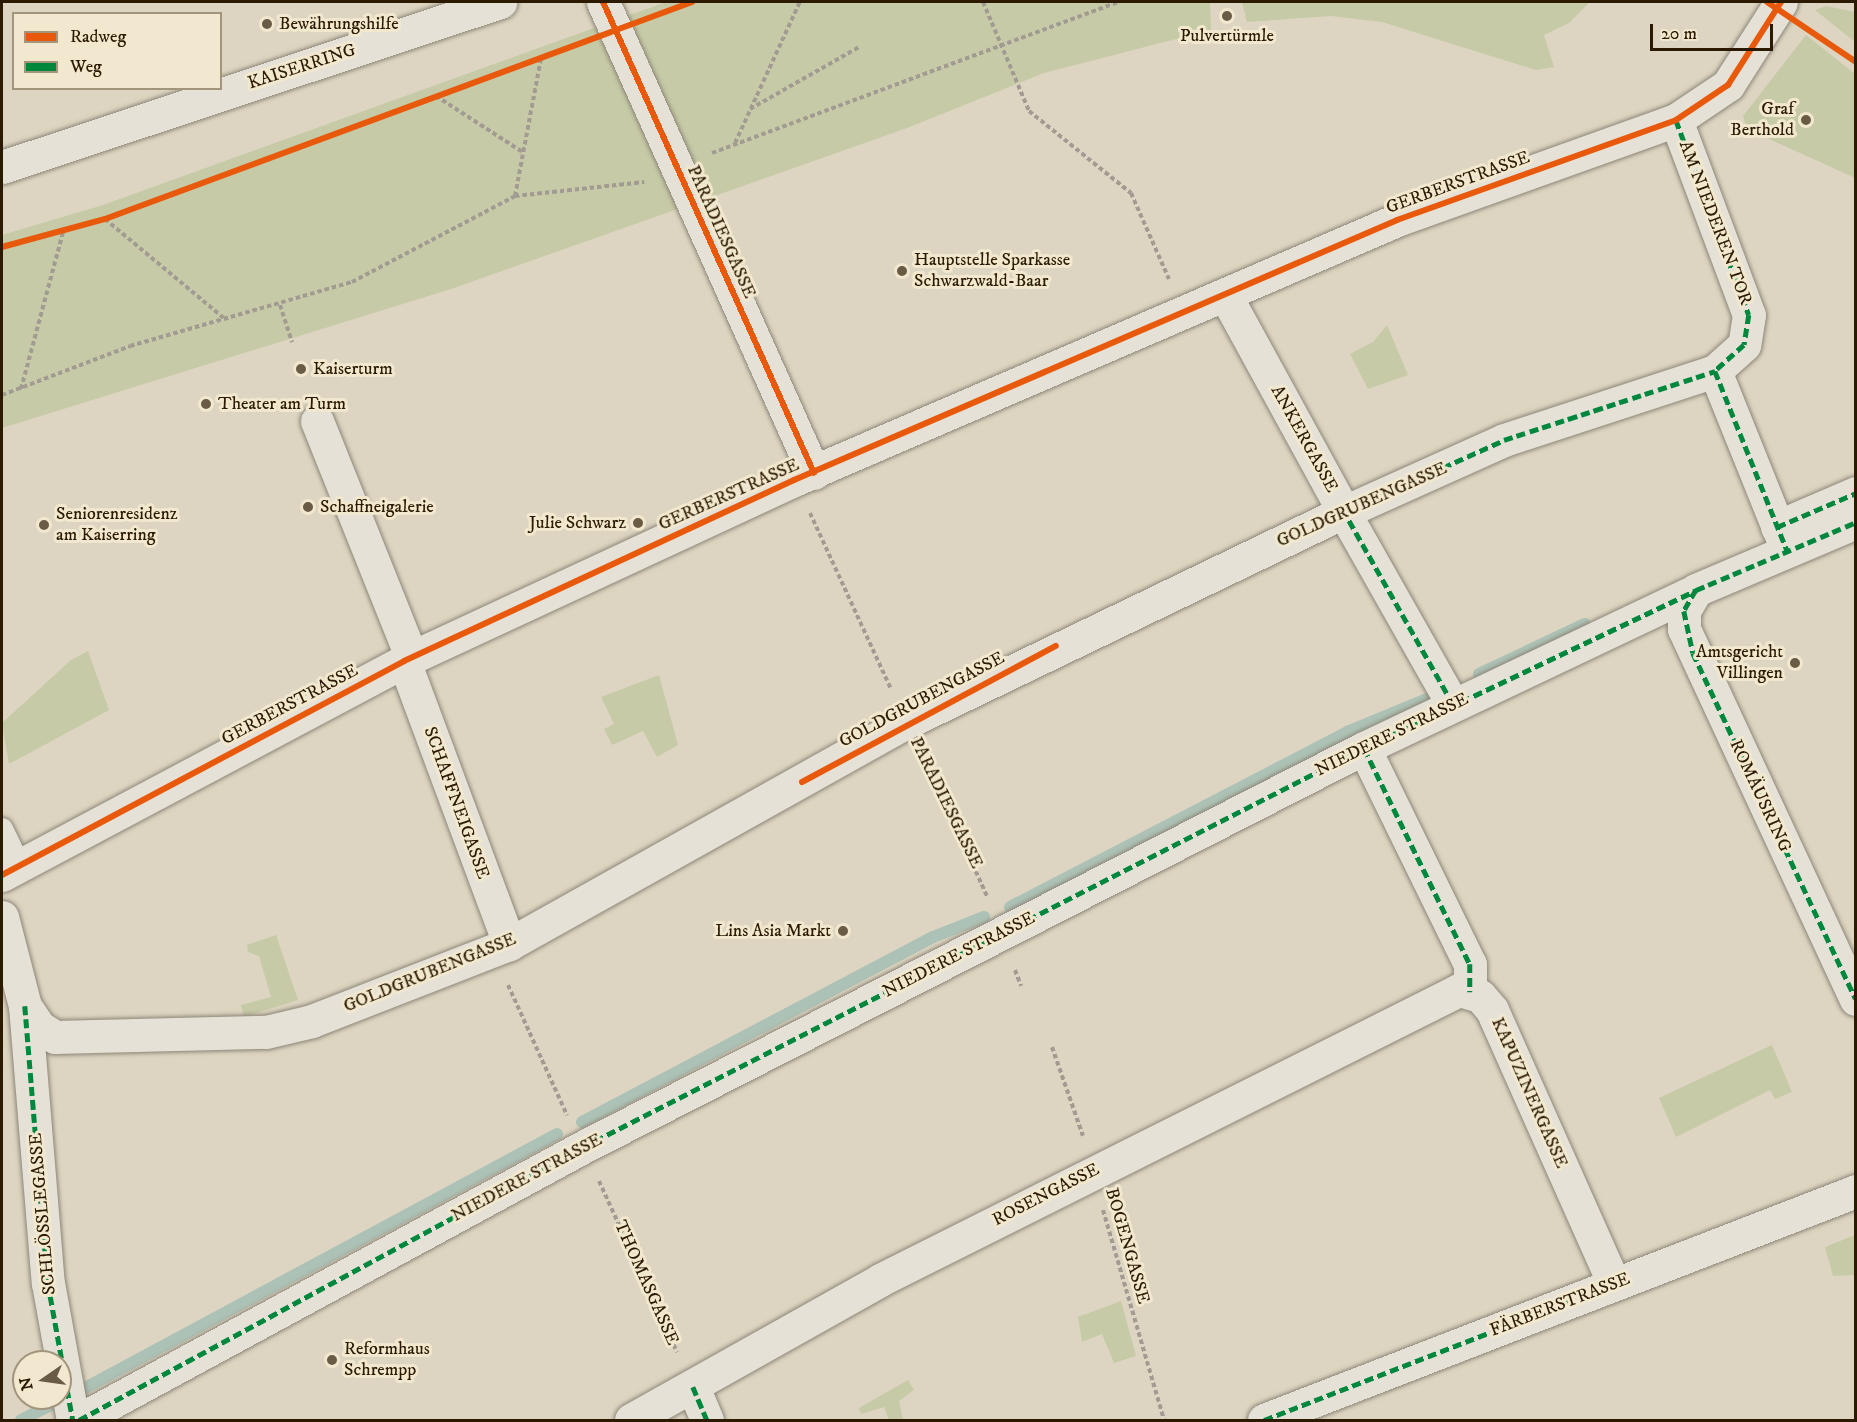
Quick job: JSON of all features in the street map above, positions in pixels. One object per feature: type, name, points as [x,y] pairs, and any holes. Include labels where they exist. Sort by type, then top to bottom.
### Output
[{"type":"street","name":"KAISERRING","points":[[2,167],[500,2]]},
{"type":"street","name":"PARADIESGASSE","points":[[603,2],[676,169],[804,476]]},
{"type":"street","name":"GERBERSTRASSE","points":[[11,871],[408,660],[804,476],[1227,298],[1397,220],[1676,120],[1728,85],[1781,2]]},
{"type":"street","name":"AM NIEDEREN TOR","points":[[1676,120],[1749,315],[1744,345],[1715,371]]},
{"type":"street","name":"ANKERGASSE","points":[[1227,298],[1453,705]]},
{"type":"street","name":"GOLDGRUBENGASSE","points":[[2,918],[25,1006],[39,1027],[55,1037],[266,1032],[312,1021],[501,948],[907,722],[1344,512],[1504,440],[1715,371]]},
{"type":"street","points":[[1715,371],[1782,539]]},
{"type":"street","name":"SCHAFFNEIGASSE","points":[[317,422],[408,660],[501,948]]},
{"type":"street","name":"NIEDERE STRASSE","points":[[79,1420],[583,1147],[1364,748],[1696,590],[1856,493]]},
{"type":"street","name":"NIEDERE STRASSE","points":[[1782,539],[1856,522]]},
{"type":"street","name":"ROMÄUSRING","points":[[1696,590],[1684,611],[1693,653],[1856,999]]},
{"type":"street","points":[[1364,748],[1470,964],[1470,992]]},
{"type":"street","name":"ROSENGASSE","points":[[631,1420],[880,1280],[1092,1171],[1448,994],[1470,992]]},
{"type":"street","name":"KAPUZINERGASSE","points":[[1470,992],[1492,1010],[1614,1284]]},
{"type":"street","name":"SCHLÖSSLEGASSE","points":[[25,1006],[48,1283],[74,1420]]},
{"type":"street","name":"FÄRBERSTRASSE","points":[[1264,1420],[1856,1191]]},
{"type":"street","points":[[693,1387],[707,1420]]},
{"type":"lane","points":[[2,829],[11,871]]},
{"type":"path","points":[[735,143],[800,2]]},
{"type":"path","points":[[983,2],[1000,47],[1029,111],[1131,193],[1160,259]]},
{"type":"path","points":[[2,394],[224,318],[280,305],[352,282],[515,195],[635,185],[735,143],[1118,2]]},
{"type":"path","points":[[749,109],[859,47]]},
{"type":"path","points":[[515,195],[541,58]]},
{"type":"path","points":[[436,96],[524,153]]},
{"type":"path","points":[[105,219],[224,318]]},
{"type":"path","points":[[21,389],[63,232]]},
{"type":"path","points":[[280,305],[292,342]]},
{"type":"path","points":[[501,948],[583,1147]]},
{"type":"green space","points":[[666,2],[1210,2],[1211,30],[1044,73],[907,128],[451,289],[2,428],[2,235],[103,205]]},
{"type":"green space","points":[[1242,2],[1590,2],[1569,23],[1544,35],[1554,67],[1536,70],[1382,22],[1331,16],[1247,22]]},
{"type":"green space","points":[[1826,6],[1855,12],[1855,42],[1815,10]]},
{"type":"green space","points":[[1806,35],[1855,74],[1855,178],[1747,129],[1743,116]]},
{"type":"green space","points":[[1387,325],[1408,375],[1368,389],[1350,354],[1373,342]]},
{"type":"green space","points":[[88,651],[109,710],[9,764],[2,723],[71,660]]},
{"type":"green space","points":[[659,675],[678,745],[657,757],[643,731],[612,745],[604,729],[614,724],[601,697]]},
{"type":"green space","points":[[276,935],[298,1000],[244,1017],[241,1005],[271,997],[259,956],[248,952],[247,945]]},
{"type":"green space","points":[[1772,1045],[1792,1092],[1775,1099],[1770,1090],[1676,1137],[1659,1098]]},
{"type":"green space","points":[[1855,1235],[1855,1275],[1833,1276],[1825,1247]]},
{"type":"green space","points":[[1121,1301],[1136,1356],[1114,1363],[1102,1334],[1082,1342],[1078,1317]]},
{"type":"green space","points":[[908,1380],[914,1390],[899,1401],[903,1419],[889,1420],[884,1407],[861,1414],[859,1408]]},
{"type":"waterway","points":[[1479,674],[1585,624]]},
{"type":"waterway","points":[[1010,907],[1347,732],[1429,698]]},
{"type":"waterway","points":[[582,1122],[933,937],[984,917]]},
{"type":"waterway","points":[[85,1388],[557,1134]]},
{"type":"waterway","points":[[21,1420],[41,1410]]},
{"type":"marked path","points":[[1676,120],[1749,315],[1744,345],[1715,371],[1787,550]]},
{"type":"marked path","points":[[1453,705],[1344,512],[1504,440],[1715,371]]},
{"type":"marked path","points":[[1777,527],[1856,493]]},
{"type":"marked path","points":[[79,1420],[583,1147],[1364,748],[1696,590],[1856,522]]},
{"type":"marked path","points":[[1696,590],[1684,611],[1693,653],[1856,999]]},
{"type":"marked path","points":[[1364,748],[1470,964],[1470,992]]},
{"type":"marked path","points":[[25,1006],[48,1283],[73,1420]]},
{"type":"marked path","points":[[1264,1420],[1614,1284]]},
{"type":"marked path","points":[[693,1387],[707,1420]]},
{"type":"cycle path","points":[[603,2],[814,473]]},
{"type":"cycle path","points":[[2,247],[105,219],[692,2]]},
{"type":"cycle path","points":[[1767,2],[1856,62]]},
{"type":"cycle path","points":[[2,875],[404,661],[794,480],[1397,220],[1676,120],[1728,85],[1781,2]]},
{"type":"cycle path","points":[[802,782],[1056,646]]},
{"type":"place","name":"Pulvertürmle","points":[[1227,16]]},
{"type":"place","name":"Bewährungshilfe","points":[[267,24]]},
{"type":"place","name":"Graf Berthold","points":[[1806,120]]},
{"type":"place","name":"Hauptstelle Sparkasse Schwarzwald-Baar","points":[[902,271]]},
{"type":"place","name":"Kaiserturm","points":[[301,369]]},
{"type":"place","name":"Theater am Turm","points":[[206,404]]},
{"type":"place","name":"Schaffneigalerie","points":[[308,507]]},
{"type":"place","name":"Julie Schwarz","points":[[638,523]]},
{"type":"place","name":"Seniorenresidenz am Kaiserring","points":[[44,525]]},
{"type":"place","name":"Amtsgericht Villingen","points":[[1795,663]]},
{"type":"place","name":"Lins Asia Markt","points":[[843,931]]},
{"type":"place","name":"Reformhaus Schrempp","points":[[332,1360]]}]
